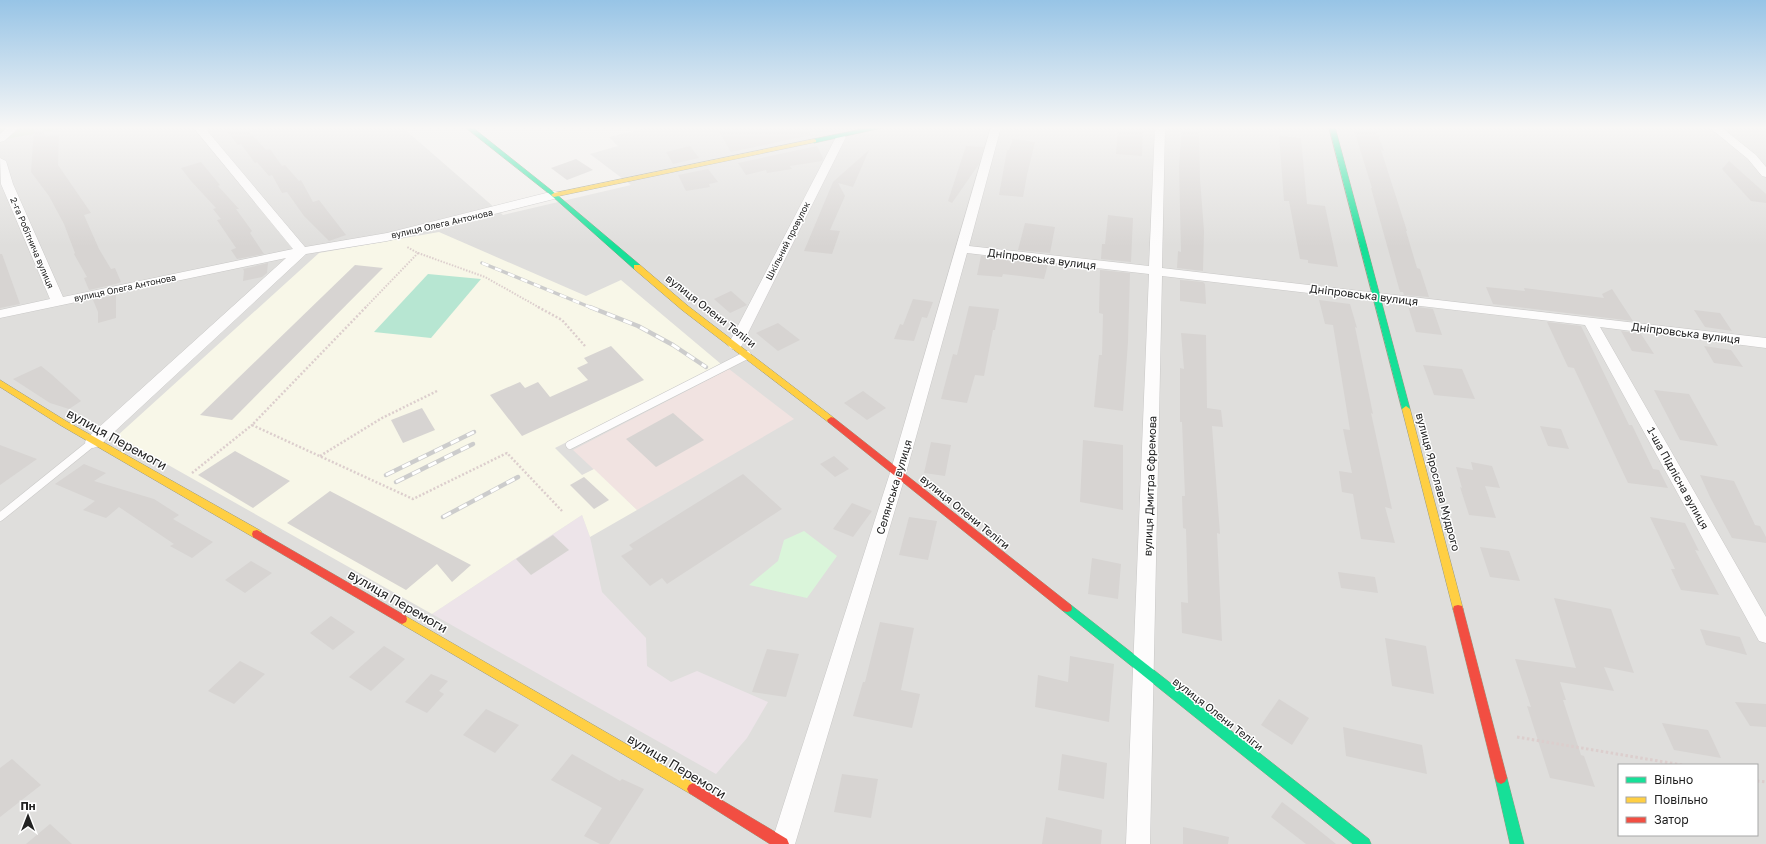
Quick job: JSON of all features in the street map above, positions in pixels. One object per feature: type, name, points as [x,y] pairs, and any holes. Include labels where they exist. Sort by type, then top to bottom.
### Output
[{"type":"street","name":"2-га Робітнича вулиця","points":[[2,166],[7,184],[58,302]]},
{"type":"street","points":[[93,442],[302,251],[233,166]]},
{"type":"street","name":"вулиця Олени Теліги","points":[[518,166],[554,195],[685,308],[747,354],[898,473],[1364,844]]},
{"type":"street","name":"вулиця Олега Антонова","points":[[0,314],[302,251],[388,237],[554,195],[696,166]]},
{"type":"street","name":"Шкільний провулок","points":[[735,345],[826,166]]},
{"type":"street","name":"Селянська вулиця","points":[[783,844],[898,473],[985,166]]},
{"type":"street","name":"вулиця Дмитра Єфремова","points":[[1138,844],[1159,166]]},
{"type":"street","name":"вулиця Ярослава Мудрого","points":[[1342,166],[1491,732],[1517,844]]},
{"type":"street","name":"Дніпровська вулиця","points":[[962,249],[1377,296],[1766,343]]},
{"type":"street","name":"1-ша Підлісна вулиця","points":[[1590,322],[1766,635]]},
{"type":"street","name":"вулиця Перемоги","points":[[0,383],[40,410],[93,442],[172,484],[709,799],[783,844]]},
{"type":"lane","points":[[570,446],[747,354]]},
{"type":"lane","points":[[0,517],[93,442]]},
{"type":"path","points":[[388,237],[418,253],[485,276],[562,320],[585,346]]},
{"type":"path","points":[[172,484],[187,476],[252,425],[418,253]]},
{"type":"path","points":[[320,456],[382,418],[437,390]]},
{"type":"path","points":[[252,425],[413,499],[507,453],[562,511]]},
{"type":"path","points":[[1491,732],[1676,764]]},
{"type":"shaded area","points":[[0,166],[447,166],[503,215],[631,185],[606,166],[1766,166],[1766,844],[0,844]]},
{"type":"shaded area","points":[[439,232],[586,296],[621,280],[721,364],[555,448],[582,475],[594,469],[637,510],[590,537],[582,515],[432,614],[117,436],[319,253]]},
{"type":"shaded area","points":[[729,369],[794,419],[637,510],[573,450]]},
{"type":"shaded area","points":[[582,515],[590,537],[602,592],[646,638],[647,666],[671,682],[697,671],[768,702],[747,738],[716,774],[432,614]]},
{"type":"green space","points":[[428,274],[481,279],[431,338],[374,332]]},
{"type":"green space","points":[[804,531],[837,556],[807,598],[749,585],[778,561],[784,540]]},
{"type":"building","points":[[31,166],[59,166],[91,213],[84,215],[99,249],[111,269],[115,268],[121,282],[89,290],[84,278],[87,277],[74,254],[75,253],[64,224],[49,196],[31,172]]},
{"type":"building","points":[[186,166],[205,166],[220,185],[218,186],[239,209],[236,209],[252,231],[250,233],[264,254],[237,259],[231,250],[236,248],[217,220],[221,219],[213,209],[216,208],[181,168]]},
{"type":"building","points":[[261,166],[286,166],[299,181],[301,180],[313,202],[319,200],[346,235],[329,241],[304,216],[287,192],[282,193],[272,175],[269,176]]},
{"type":"building","points":[[555,166],[587,166],[593,170],[567,180],[551,168]]},
{"type":"building","points":[[740,166],[790,166],[792,169],[767,173],[766,170],[746,175]]},
{"type":"building","points":[[851,166],[862,166],[853,187],[838,183],[845,196],[830,230],[840,231],[832,254],[804,251],[833,182]]},
{"type":"building","points":[[959,166],[977,166],[952,203],[948,201]]},
{"type":"building","points":[[1004,166],[1029,166],[1023,197],[999,195]]},
{"type":"building","points":[[1179,166],[1200,166],[1204,231],[1203,271],[1177,268],[1178,251],[1181,252]]},
{"type":"building","points":[[1281,166],[1304,166],[1307,204],[1325,206],[1338,267],[1308,263],[1308,260],[1300,259],[1289,201],[1284,201]]},
{"type":"building","points":[[1365,166],[1386,166],[1417,268],[1420,269],[1429,297],[1404,295],[1403,292],[1400,292]]},
{"type":"building","points":[[1724,166],[1735,166],[1766,194],[1766,203],[1751,201],[1722,169]]},
{"type":"building","points":[[708,169],[718,182],[709,184],[710,187],[686,191],[678,175]]},
{"type":"building","points":[[1108,215],[1133,218],[1131,262],[1101,259],[1102,244],[1105,244]]},
{"type":"building","points":[[1025,223],[1055,227],[1050,253],[1018,250]]},
{"type":"building","points":[[0,254],[2,254],[20,304],[0,308]]},
{"type":"building","points":[[981,256],[1048,264],[1044,279],[1003,274],[1002,277],[977,275]]},
{"type":"building","points":[[268,263],[267,273],[262,277],[243,281],[243,269]]},
{"type":"building","points":[[355,265],[383,268],[232,420],[200,415]]},
{"type":"building","points":[[1100,270],[1130,273],[1128,342],[1123,411],[1094,407],[1099,355],[1102,355],[1103,314],[1099,313]]},
{"type":"building","points":[[1180,280],[1203,282],[1205,284],[1206,304],[1180,301]]},
{"type":"building","points":[[1486,287],[1525,291],[1524,288],[1604,298],[1602,294],[1612,289],[1633,321],[1493,304]]},
{"type":"building","points":[[731,291],[747,305],[730,313],[714,299]]},
{"type":"building","points":[[116,295],[116,318],[98,323],[98,312],[93,300]]},
{"type":"building","points":[[913,299],[933,302],[927,318],[922,317],[914,341],[894,339],[900,324],[903,325]]},
{"type":"building","points":[[1319,300],[1350,304],[1357,328],[1355,327],[1373,414],[1371,413],[1392,509],[1385,507],[1395,543],[1361,539],[1353,494],[1342,492],[1339,471],[1352,473],[1343,429],[1350,430],[1333,325],[1325,324]]},
{"type":"building","points":[[969,306],[999,309],[995,330],[993,330],[984,376],[975,375],[967,403],[941,399],[953,354],[957,355]]},
{"type":"building","points":[[1408,306],[1433,309],[1442,335],[1416,332]]},
{"type":"building","points":[[1694,310],[1720,313],[1732,331],[1705,327]]},
{"type":"building","points":[[1547,322],[1581,326],[1629,425],[1632,425],[1653,469],[1659,470],[1668,488],[1628,483],[1574,368],[1568,367]]},
{"type":"building","points":[[778,323],[800,340],[778,351],[756,333]]},
{"type":"building","points":[[1621,331],[1641,334],[1654,354],[1632,351]]},
{"type":"building","points":[[1181,333],[1206,335],[1207,408],[1221,410],[1223,427],[1212,426],[1220,534],[1217,533],[1222,641],[1182,633],[1181,602],[1188,603],[1186,529],[1183,528],[1182,496],[1185,496],[1182,422],[1180,422],[1180,368],[1184,369]]},
{"type":"building","points":[[611,346],[644,380],[522,436],[490,395],[520,382],[525,388],[538,382],[550,397],[588,380],[577,368],[588,363],[584,358]]},
{"type":"building","points":[[1704,346],[1731,350],[1743,367],[1714,363]]},
{"type":"building","points":[[1423,365],[1462,369],[1475,399],[1434,395]]},
{"type":"building","points":[[41,366],[81,401],[69,409],[50,403],[13,379]]},
{"type":"building","points":[[1654,390],[1689,394],[1718,446],[1680,440]]},
{"type":"building","points":[[863,391],[886,408],[867,420],[844,403]]},
{"type":"building","points":[[422,408],[435,430],[403,443],[391,420]]},
{"type":"building","points":[[673,413],[704,440],[656,467],[626,439]]},
{"type":"building","points":[[1540,426],[1561,429],[1569,449],[1548,446]]},
{"type":"building","points":[[1083,440],[1123,445],[1123,510],[1080,502]]},
{"type":"building","points":[[931,442],[951,445],[945,476],[924,473]]},
{"type":"building","points":[[0,445],[37,459],[0,485]]},
{"type":"building","points":[[235,451],[290,481],[253,508],[198,475]]},
{"type":"building","points":[[834,456],[849,469],[835,477],[820,464]]},
{"type":"building","points":[[1471,462],[1492,466],[1500,488],[1485,486],[1496,518],[1469,515],[1460,487],[1462,488],[1456,467],[1473,470]]},
{"type":"building","points":[[84,464],[106,473],[94,481],[154,499],[179,515],[173,519],[213,542],[192,558],[170,546],[174,544],[119,507],[106,518],[83,510],[95,501],[55,484]]},
{"type":"building","points":[[743,474],[782,509],[667,584],[662,578],[650,586],[621,556],[633,549],[629,545]]},
{"type":"building","points":[[1700,475],[1734,481],[1755,525],[1760,526],[1766,537],[1766,543],[1732,538]]},
{"type":"building","points":[[584,477],[609,500],[594,509],[570,485]]},
{"type":"building","points":[[330,491],[471,565],[452,582],[437,564],[406,590],[287,523]]},
{"type":"building","points":[[852,503],[872,511],[853,537],[833,529]]},
{"type":"building","points":[[909,517],[937,521],[928,560],[899,555]]},
{"type":"building","points":[[1650,517],[1685,523],[1699,551],[1695,550],[1719,595],[1681,590],[1671,569],[1675,569]]},
{"type":"building","points":[[553,535],[569,550],[531,575],[516,559]]},
{"type":"building","points":[[1480,547],[1509,551],[1520,581],[1490,577]]},
{"type":"building","points":[[1092,558],[1121,564],[1118,599],[1088,594]]},
{"type":"building","points":[[251,561],[272,573],[245,593],[225,580]]},
{"type":"building","points":[[1338,572],[1375,577],[1378,593],[1341,588]]},
{"type":"building","points":[[1554,598],[1611,609],[1634,673],[1604,667],[1614,691],[1560,682],[1566,700],[1563,700],[1581,755],[1584,756],[1595,787],[1550,778],[1527,706],[1531,707],[1515,659],[1576,668]]},
{"type":"building","points":[[331,616],[355,632],[333,650],[310,633]]},
{"type":"building","points":[[880,622],[914,628],[901,690],[920,694],[912,728],[853,716],[863,682],[865,682]]},
{"type":"building","points":[[1700,629],[1740,637],[1747,655],[1706,645]]},
{"type":"building","points":[[1385,638],[1426,646],[1434,694],[1392,686]]},
{"type":"building","points":[[384,646],[405,659],[371,691],[349,677]]},
{"type":"building","points":[[767,649],[799,654],[786,697],[752,692]]},
{"type":"building","points":[[1070,656],[1114,664],[1109,722],[1035,707],[1038,675],[1068,682]]},
{"type":"building","points":[[240,661],[265,674],[234,704],[208,691]]},
{"type":"building","points":[[431,674],[448,681],[439,691],[444,694],[427,713],[405,702]]},
{"type":"building","points":[[1279,699],[1309,718],[1292,745],[1261,725]]},
{"type":"building","points":[[1735,702],[1766,704],[1766,727],[1750,726]]},
{"type":"building","points":[[486,709],[519,725],[495,753],[463,735]]},
{"type":"building","points":[[1662,723],[1708,730],[1721,758],[1674,750]]},
{"type":"building","points":[[1343,727],[1422,745],[1427,774],[1346,756]]},
{"type":"building","points":[[572,754],[620,781],[622,779],[644,789],[609,844],[600,844],[584,836],[602,808],[551,780]]},
{"type":"building","points":[[1062,754],[1107,763],[1104,799],[1058,790]]},
{"type":"building","points":[[12,759],[41,785],[0,817],[0,768]]},
{"type":"building","points":[[842,774],[878,779],[871,818],[834,812]]},
{"type":"building","points":[[1282,802],[1336,844],[1306,844],[1271,817]]},
{"type":"building","points":[[1046,817],[1102,830],[1101,844],[1042,844]]},
{"type":"building","points":[[50,824],[72,844],[26,844]]},
{"type":"building","points":[[1183,827],[1229,837],[1228,844],[1183,844]]},
{"type":"railway","points":[[482,263],[592,308]]},
{"type":"railway","points":[[590,307],[638,326],[673,345],[706,367]]},
{"type":"railway","points":[[386,475],[474,432]]},
{"type":"railway","points":[[396,482],[473,444]]},
{"type":"railway","points":[[443,517],[518,477]]},
{"type":"traffic: fast","points":[[518,166],[554,195],[637,267]]},
{"type":"traffic: fast","points":[[1342,166],[1406,409]]},
{"type":"traffic: fast","points":[[1067,608],[1364,844]]},
{"type":"traffic: fast","points":[[1501,778],[1517,844]]},
{"type":"traffic: slow","points":[[554,195],[692,166]]},
{"type":"traffic: slow","points":[[637,267],[685,308],[831,420]]},
{"type":"traffic: slow","points":[[0,383],[63,423],[257,534]]},
{"type":"traffic: slow","points":[[1406,409],[1458,609]]},
{"type":"traffic: slow","points":[[402,619],[693,789]]},
{"type":"traffic: jam","points":[[831,420],[1067,608]]},
{"type":"traffic: jam","points":[[257,534],[402,619]]},
{"type":"traffic: jam","points":[[1458,609],[1501,778]]},
{"type":"traffic: jam","points":[[693,789],[782,844]]}]
